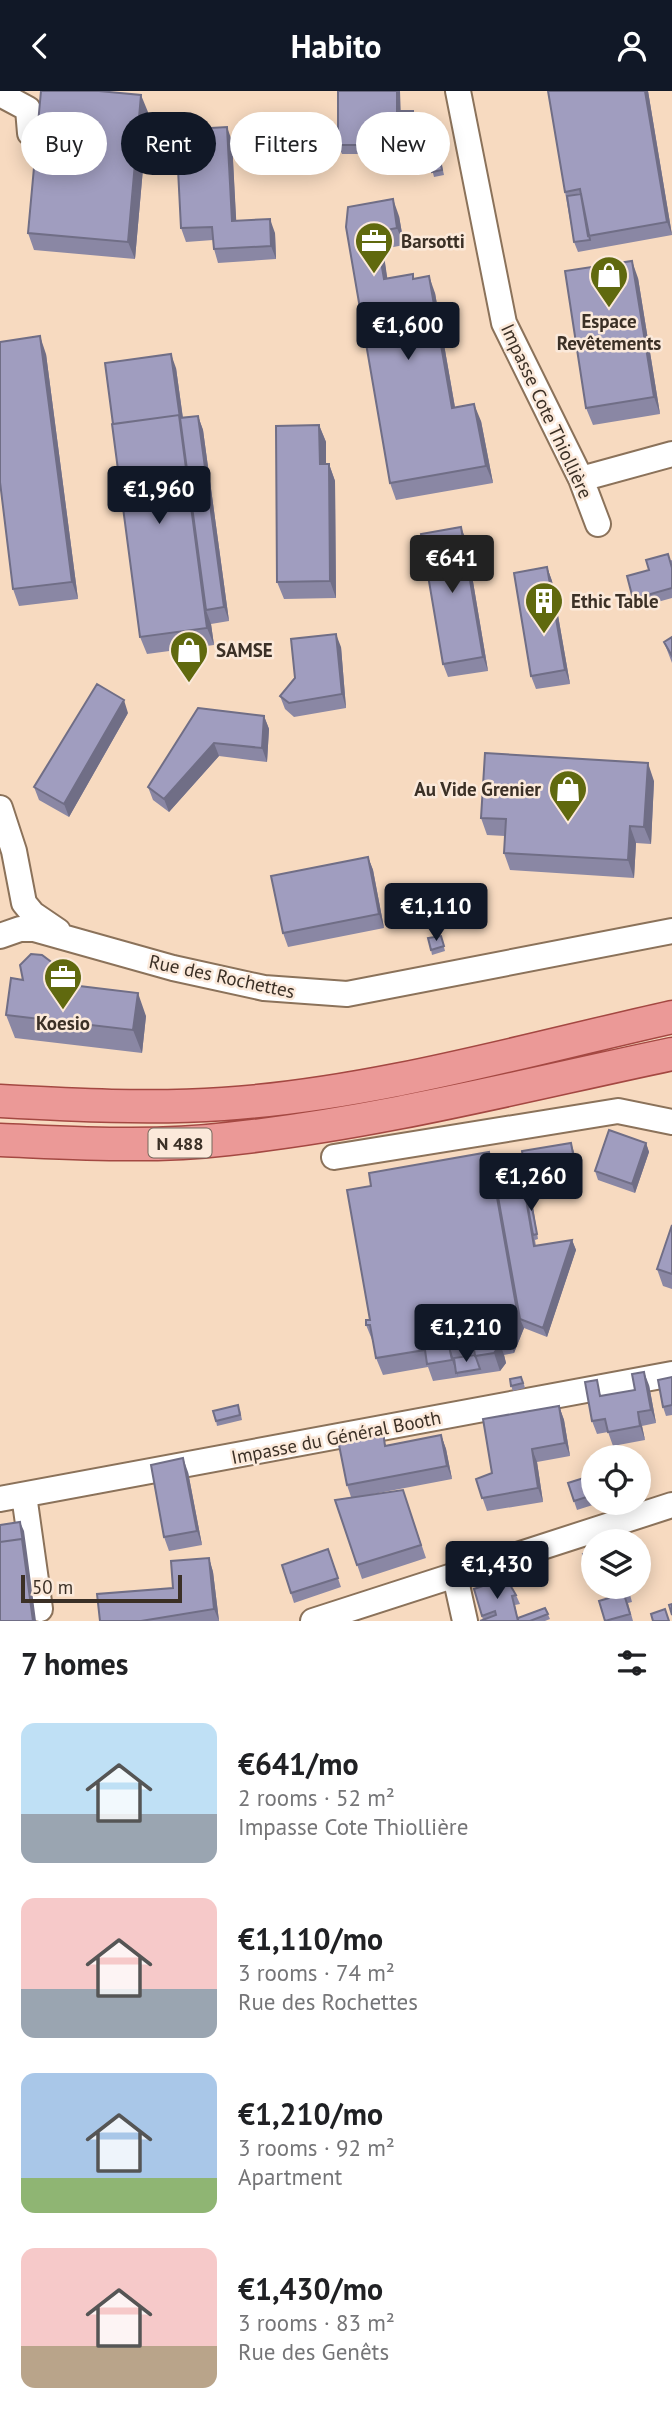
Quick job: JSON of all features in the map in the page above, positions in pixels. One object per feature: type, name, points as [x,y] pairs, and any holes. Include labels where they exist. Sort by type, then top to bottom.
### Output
[{"type":"main road","name":"N 488","points":[[0,1101],[64,1105],[224,1104],[352,1088],[672,1017]]},
{"type":"main road","name":"N 488","points":[[0,1140],[136,1146],[228,1139],[359,1120],[672,1054]]},
{"type":"main road","points":[[0,1078],[36,1084],[174,1092],[224,1104]]},
{"type":"main road","points":[[0,1120],[50,1124],[160,1123],[189,1119],[224,1104]]},
{"type":"street","name":"Impasse Cote Thiollière","points":[[458,91],[504,323],[581,479],[598,524]]},
{"type":"street","points":[[0,94],[28,109],[28,112]]},
{"type":"street","points":[[581,479],[672,454]]},
{"type":"street","name":"Rue des Rochettes","points":[[0,808],[14,851],[24,903],[33,914],[64,936]]},
{"type":"street","name":"Rue des Rochettes","points":[[0,936],[20,929],[64,936],[173,968],[264,988],[347,994],[672,931]]},
{"type":"street","points":[[334,1157],[618,1111],[672,1122]]},
{"type":"street","name":"Impasse du Général Booth","points":[[0,1499],[672,1374]]},
{"type":"street","points":[[24,1495],[40,1609]]},
{"type":"street","points":[[326,1619],[672,1505]]},
{"type":"street","points":[[455,1576],[466,1621]]},
{"type":"building","points":[[41,91],[99,91],[141,95],[139,112],[121,112],[121,175],[134,175],[128,242],[28,233],[33,175],[107,175],[107,112],[39,112]]},
{"type":"building","points":[[338,91],[397,91],[397,111],[413,111],[356,112],[356,145],[342,145],[342,112],[338,112]]},
{"type":"building","points":[[548,91],[645,91],[667,222],[588,236],[580,189],[565,192]]},
{"type":"building","points":[[227,127],[232,221],[270,219],[271,246],[214,249],[212,227],[181,228],[178,175],[216,175],[216,128]]},
{"type":"building","points":[[581,194],[590,240],[574,242],[567,196]]},
{"type":"building","points":[[393,199],[397,228],[376,232],[384,279],[413,274],[413,279],[429,276],[452,408],[474,404],[486,466],[390,483],[346,227],[348,207]]},
{"type":"building","points":[[632,261],[654,397],[586,408],[565,271]]},
{"type":"building","points":[[40,336],[72,582],[13,589],[0,482],[0,342]]},
{"type":"building","points":[[171,354],[180,418],[179,415],[113,424],[105,363]]},
{"type":"building","points":[[179,415],[207,628],[140,637],[112,424]]},
{"type":"building","points":[[198,416],[224,607],[206,610],[180,418]]},
{"type":"building","points":[[319,425],[320,464],[329,464],[330,581],[277,582],[276,426]]},
{"type":"building","points":[[461,527],[483,657],[443,664],[421,534]]},
{"type":"building","points":[[668,554],[672,568],[672,588],[633,599],[627,576],[649,570],[646,560]]},
{"type":"building","name":"Ethic Table","points":[[547,567],[565,670],[531,676],[514,573]]},
{"type":"building","points":[[336,634],[342,694],[289,703],[280,696],[295,678],[291,639]]},
{"type":"building","points":[[672,637],[672,656],[664,642]]},
{"type":"building","points":[[97,684],[124,700],[64,804],[34,787]]},
{"type":"building","points":[[198,708],[264,716],[262,748],[214,743],[164,799],[148,787]]},
{"type":"building","points":[[485,753],[648,763],[644,827],[630,826],[628,860],[504,853],[506,819],[481,818]]},
{"type":"building","points":[[368,857],[379,914],[283,933],[271,876]]},
{"type":"building","points":[[441,936],[444,946],[431,950],[428,938]]},
{"type":"building","points":[[31,954],[42,955],[58,967],[63,974],[63,984],[138,993],[133,1030],[6,1015],[11,978],[23,980],[20,965]]},
{"type":"building","points":[[609,1130],[646,1143],[632,1184],[595,1171]]},
{"type":"building","points":[[571,1143],[576,1170],[566,1172],[568,1185],[528,1191],[522,1151]]},
{"type":"building","points":[[489,1152],[517,1311],[508,1336],[498,1338],[499,1346],[494,1353],[475,1356],[473,1342],[449,1346],[452,1360],[427,1364],[425,1350],[376,1358],[370,1325],[366,1325],[366,1320],[370,1320],[347,1190],[371,1186],[369,1173]]},
{"type":"building","points":[[524,1187],[534,1246],[572,1240],[543,1328],[520,1319],[497,1191]]},
{"type":"building","points":[[525,1191],[528,1191],[530,1197],[537,1234],[533,1235]]},
{"type":"building","points":[[672,1225],[672,1274],[657,1269]]},
{"type":"building","points":[[475,1355],[480,1369],[456,1373],[454,1358]]},
{"type":"building","points":[[644,1372],[651,1410],[638,1412],[640,1426],[608,1432],[605,1419],[592,1421],[585,1382],[597,1380],[600,1396],[635,1390],[632,1374]]},
{"type":"building","points":[[521,1377],[523,1383],[511,1386],[510,1379]]},
{"type":"building","points":[[672,1377],[672,1405],[663,1407],[658,1380]]},
{"type":"building","points":[[238,1405],[240,1415],[216,1421],[213,1411]]},
{"type":"building","points":[[559,1406],[565,1443],[532,1449],[538,1488],[482,1498],[476,1479],[492,1473],[483,1419]]},
{"type":"building","points":[[383,1431],[385,1446],[441,1435],[447,1466],[347,1485],[338,1440]]},
{"type":"building","points":[[183,1458],[197,1531],[164,1537],[151,1465]]},
{"type":"building","points":[[581,1479],[581,1499],[574,1501],[568,1483]]},
{"type":"building","points":[[403,1490],[421,1545],[357,1565],[335,1500]]},
{"type":"building","points":[[20,1522],[23,1543],[22,1539],[0,1542],[0,1525]]},
{"type":"building","points":[[22,1539],[33,1621],[0,1621],[0,1542]]},
{"type":"building","points":[[328,1549],[338,1578],[291,1593],[282,1565]]},
{"type":"building","points":[[209,1558],[214,1609],[141,1621],[100,1621],[97,1594],[173,1588],[171,1561]]},
{"type":"building","points":[[506,1578],[516,1595],[512,1596],[518,1621],[480,1621],[496,1615],[495,1611],[482,1616],[474,1589]]},
{"type":"building","points":[[626,1599],[630,1614],[605,1621],[599,1601]]},
{"type":"building","points":[[545,1608],[548,1614],[530,1621],[518,1621],[518,1618]]},
{"type":"building","points":[[665,1609],[669,1621],[653,1621],[651,1614]]},
{"type":"place","name":"Barsotti","points":[[374,275]]},
{"type":"place","name":"Espace Revêtements","points":[[609,309]]},
{"type":"place","name":"Ethic Table","points":[[544,635]]},
{"type":"place","name":"SAMSE","points":[[189,684]]},
{"type":"place","name":"Au Vide Grenier","points":[[568,823]]},
{"type":"place","name":"Koesio","points":[[63,1011]]}]
